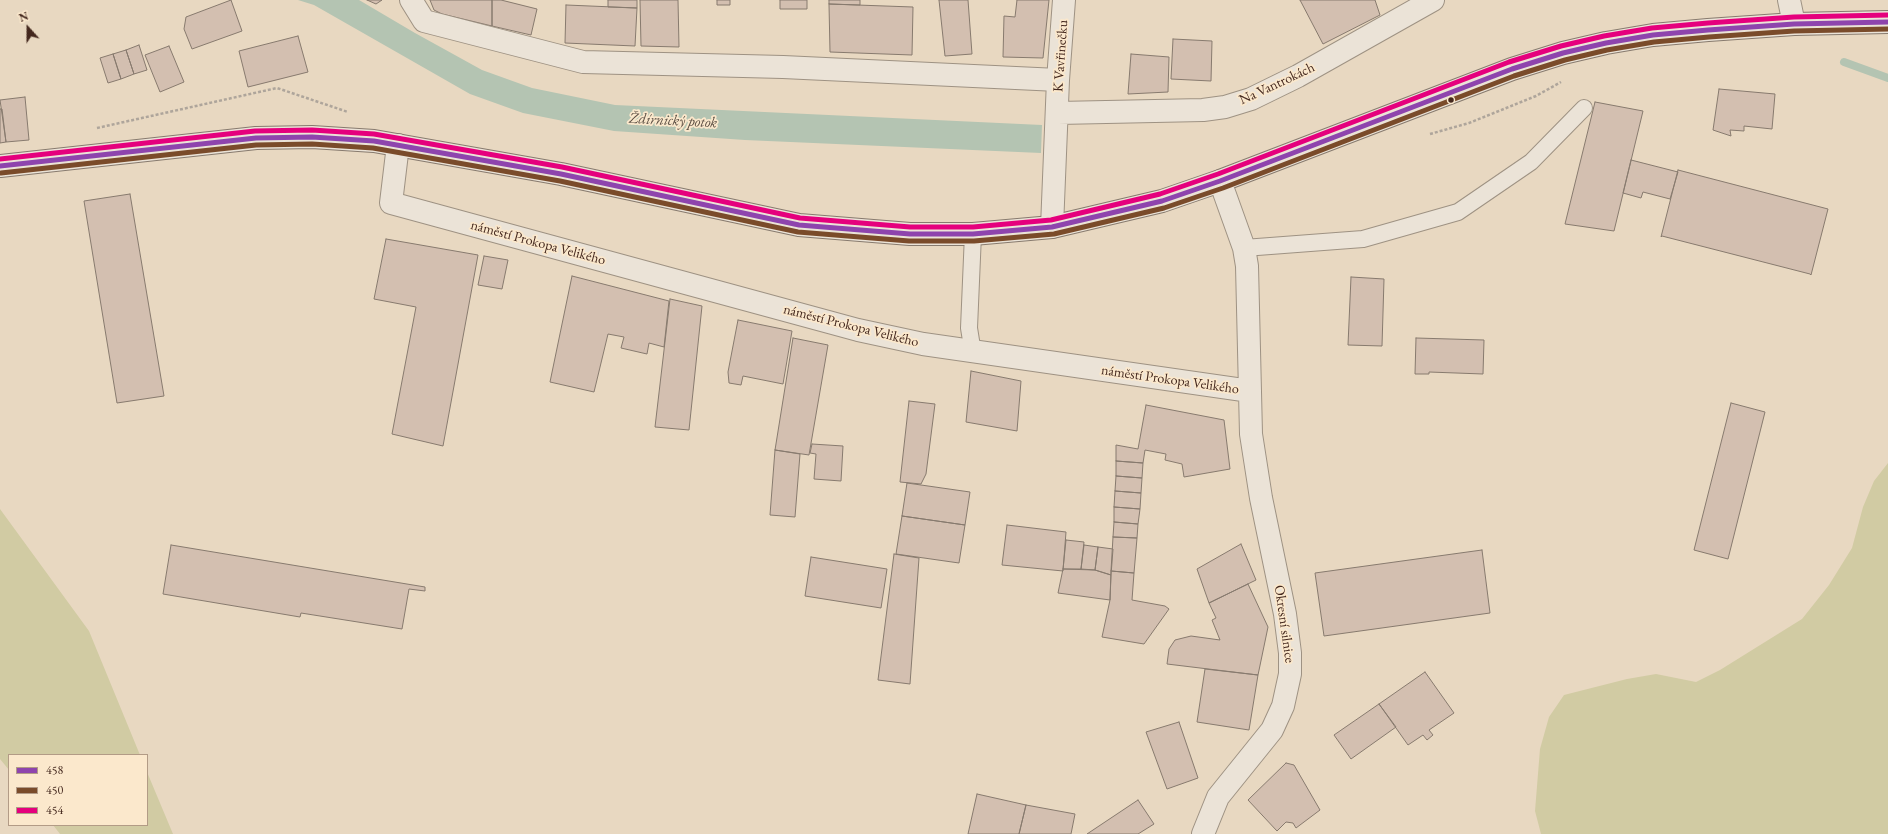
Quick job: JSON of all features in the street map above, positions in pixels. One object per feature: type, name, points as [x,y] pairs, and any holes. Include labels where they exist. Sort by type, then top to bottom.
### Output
[{"type":"street","points":[[411,0],[424,21],[583,62],[783,67],[1058,80]]},
{"type":"street","name":"K Vavřinečku","points":[[1058,113],[1058,80],[1064,0]]},
{"type":"street","name":"Na Vantrokách","points":[[1058,113],[1196,110],[1225,107],[1251,99],[1298,76],[1433,0]]},
{"type":"street","points":[[1789,0],[1794,24]]},
{"type":"street","points":[[0,166],[256,138],[312,137],[374,141],[561,174],[799,225],[910,234],[973,234],[1052,227],[1162,201],[1220,181],[1512,69],[1563,53],[1606,43],[1653,35],[1708,30],[1839,22],[1888,22]]},
{"type":"street","points":[[1052,227],[1058,113]]},
{"type":"street","name":"náměstí Prokopa Velikého","points":[[398,145],[391,203],[858,330],[922,344],[973,352],[1250,391],[1247,266],[1244,248],[1220,181]]},
{"type":"street","name":"Okresní silnice","points":[[1203,834],[1218,797],[1272,730],[1283,706],[1290,674],[1290,653],[1285,614],[1261,498],[1252,441],[1250,391]]},
{"type":"lane","points":[[1244,248],[1363,238],[1458,212],[1531,162],[1584,108]]},
{"type":"lane","points":[[973,234],[969,328],[973,352]]},
{"type":"path","points":[[1430,134],[1469,123],[1536,96],[1567,79]]},
{"type":"path","points":[[90,129],[277,88],[355,114]]},
{"type":"shaded area","points":[[1888,463],[1888,834],[1541,834],[1535,811],[1540,749],[1549,717],[1564,695],[1627,679],[1656,674],[1696,682],[1720,670],[1802,619],[1829,585],[1852,548],[1863,507],[1874,481]]},
{"type":"shaded area","points":[[0,509],[89,631],[140,754],[8,754],[8,769],[0,759]]},
{"type":"shaded area","points":[[148,774],[173,834],[60,834],[54,826],[148,826]]},
{"type":"water","points":[[298,0],[359,0],[482,70],[532,88],[615,105],[1042,125],[1041,153],[745,140],[614,131],[523,113],[470,94],[314,5]]},
{"type":"building","points":[[231,0],[242,31],[192,49],[184,29],[186,17]]},
{"type":"building","points":[[367,0],[382,0],[376,4]]},
{"type":"building","points":[[430,0],[492,0],[492,26],[442,14],[434,10]]},
{"type":"building","points":[[492,0],[501,0],[537,9],[531,35],[492,26]]},
{"type":"building","points":[[608,0],[637,0],[637,8],[608,7]]},
{"type":"building","points":[[640,0],[678,0],[679,47],[641,46]]},
{"type":"building","points":[[717,0],[730,0],[730,5],[717,5]]},
{"type":"building","points":[[780,0],[807,0],[807,9],[780,9]]},
{"type":"building","points":[[829,0],[860,0],[860,5],[829,4]]},
{"type":"building","points":[[939,0],[968,0],[972,54],[945,56]]},
{"type":"building","points":[[1017,0],[1049,0],[1043,58],[1003,57],[1004,16],[1015,17]]},
{"type":"building","points":[[1300,0],[1375,0],[1380,15],[1323,44]]},
{"type":"building","points":[[829,4],[913,7],[912,55],[830,52]]},
{"type":"building","points":[[566,5],[637,8],[635,46],[565,43]]},
{"type":"building","points":[[298,36],[308,72],[248,87],[239,51]]},
{"type":"building","points":[[1173,39],[1212,41],[1211,81],[1171,79]]},
{"type":"building","points":[[139,45],[147,70],[134,74],[126,50]]},
{"type":"building","points":[[169,46],[184,82],[160,92],[145,55]]},
{"type":"building","points":[[126,50],[134,74],[121,79],[113,54]]},
{"type":"building","points":[[113,54],[121,79],[108,83],[100,58]]},
{"type":"building","points":[[1131,54],[1169,57],[1168,92],[1128,94]]},
{"type":"building","points":[[1719,89],[1775,94],[1772,129],[1744,126],[1744,131],[1730,130],[1731,136],[1713,130]]},
{"type":"building","points":[[25,97],[29,140],[6,142],[0,100]]},
{"type":"building","points":[[1595,102],[1643,111],[1614,231],[1565,224]]},
{"type":"building","points":[[0,109],[2,109],[6,142],[0,143]]},
{"type":"building","points":[[1631,160],[1678,172],[1670,199],[1643,192],[1641,198],[1623,193]]},
{"type":"building","points":[[1678,170],[1828,209],[1811,275],[1662,236],[1661,237]]},
{"type":"building","points":[[130,194],[164,396],[117,403],[84,201]]},
{"type":"building","points":[[386,239],[478,255],[443,446],[392,434],[416,307],[374,299]]},
{"type":"building","points":[[484,256],[508,260],[502,289],[478,285]]},
{"type":"building","points":[[572,276],[669,301],[664,347],[649,343],[647,354],[621,348],[624,337],[608,334],[594,392],[550,382]]},
{"type":"building","points":[[1351,277],[1384,279],[1382,346],[1348,345]]},
{"type":"building","points":[[670,299],[702,306],[689,430],[655,427]]},
{"type":"building","points":[[738,320],[792,331],[783,384],[743,376],[741,385],[729,383],[728,372]]},
{"type":"building","points":[[793,338],[828,345],[809,455],[775,450]]},
{"type":"building","points":[[1416,338],[1484,340],[1483,374],[1429,372],[1429,374],[1415,374]]},
{"type":"building","points":[[971,371],[1021,381],[1017,431],[966,422]]},
{"type":"building","points":[[909,401],[935,404],[926,474],[921,484],[900,482]]},
{"type":"building","points":[[1731,403],[1765,412],[1728,559],[1694,550]]},
{"type":"building","points":[[1146,405],[1224,420],[1230,469],[1184,477],[1182,464],[1165,460],[1166,454],[1145,450],[1143,463],[1116,461],[1116,445],[1138,449]]},
{"type":"building","points":[[812,444],[843,446],[841,481],[814,479],[816,454],[810,453]]},
{"type":"building","points":[[775,450],[800,454],[795,517],[770,515]]},
{"type":"building","points":[[1116,461],[1143,463],[1142,478],[1116,476]]},
{"type":"building","points":[[1116,476],[1142,478],[1141,493],[1115,491]]},
{"type":"building","points":[[907,483],[970,492],[965,525],[902,516]]},
{"type":"building","points":[[1115,491],[1141,493],[1140,509],[1114,507]]},
{"type":"building","points":[[1114,507],[1140,509],[1138,524],[1114,522]]},
{"type":"building","points":[[902,516],[965,525],[959,563],[896,554]]},
{"type":"building","points":[[1114,522],[1138,524],[1137,538],[1113,537]]},
{"type":"building","points":[[1007,525],[1066,532],[1063,571],[1002,565]]},
{"type":"building","points":[[1113,537],[1137,538],[1134,573],[1111,571]]},
{"type":"building","points":[[1066,540],[1084,542],[1081,569],[1063,569]]},
{"type":"building","points":[[1241,544],[1256,580],[1209,603],[1197,569]]},
{"type":"building","points":[[171,545],[425,587],[425,591],[409,589],[402,629],[301,613],[300,617],[163,594]]},
{"type":"building","points":[[1084,545],[1098,547],[1095,570],[1081,569]]},
{"type":"building","points":[[1098,547],[1113,549],[1111,575],[1095,570]]},
{"type":"building","points":[[1482,550],[1490,613],[1324,636],[1315,573]]},
{"type":"building","points":[[894,554],[919,558],[910,684],[878,680]]},
{"type":"building","points":[[811,557],[887,569],[881,608],[805,596]]},
{"type":"building","points":[[1063,569],[1095,570],[1111,575],[1110,600],[1058,593]]},
{"type":"building","points":[[1111,571],[1134,573],[1132,600],[1165,606],[1169,609],[1144,644],[1102,637],[1110,600]]},
{"type":"building","points":[[1248,584],[1268,627],[1258,675],[1167,664],[1169,649],[1175,640],[1191,636],[1220,640],[1212,620],[1216,618],[1209,603]]},
{"type":"building","points":[[1205,669],[1258,675],[1249,730],[1197,722]]},
{"type":"building","points":[[1425,672],[1454,713],[1429,730],[1433,735],[1427,740],[1423,735],[1408,745],[1379,704]]},
{"type":"building","points":[[1379,704],[1396,727],[1351,759],[1334,735]]},
{"type":"building","points":[[1179,722],[1198,778],[1167,789],[1146,732]]},
{"type":"building","points":[[1286,763],[1294,765],[1320,810],[1296,828],[1293,823],[1286,822],[1277,831],[1248,800]]},
{"type":"building","points":[[977,794],[1026,805],[1019,834],[968,834]]},
{"type":"building","points":[[1138,800],[1154,824],[1138,834],[1087,834]]},
{"type":"building","points":[[1026,805],[1075,814],[1071,834],[1019,834]]},
{"type":"waterway","name":"Ždírnický potok","points":[[1844,62],[1888,78]]},
{"type":"transit line","name":"454","points":[[0,159],[255,131],[312,130],[374,134],[562,167],[800,218],[910,227],[973,227],[1051,220],[1160,194],[1218,174],[1509,62],[1561,46],[1604,36],[1652,28],[1708,23],[1794,17],[1888,15]]},
{"type":"transit line","name":"458","points":[[0,166],[256,138],[312,137],[374,141],[561,174],[799,225],[910,234],[973,234],[1052,227],[1162,201],[1220,181],[1512,69],[1563,53],[1606,43],[1653,35],[1708,30],[1794,24],[1888,22]]},
{"type":"transit line","name":"450","points":[[1,173],[256,145],[312,144],[373,148],[560,181],[798,232],[909,241],[974,241],[1054,234],[1164,208],[1223,188],[1514,76],[1565,60],[1607,50],[1654,42],[1709,37],[1794,31],[1888,29]]}]
